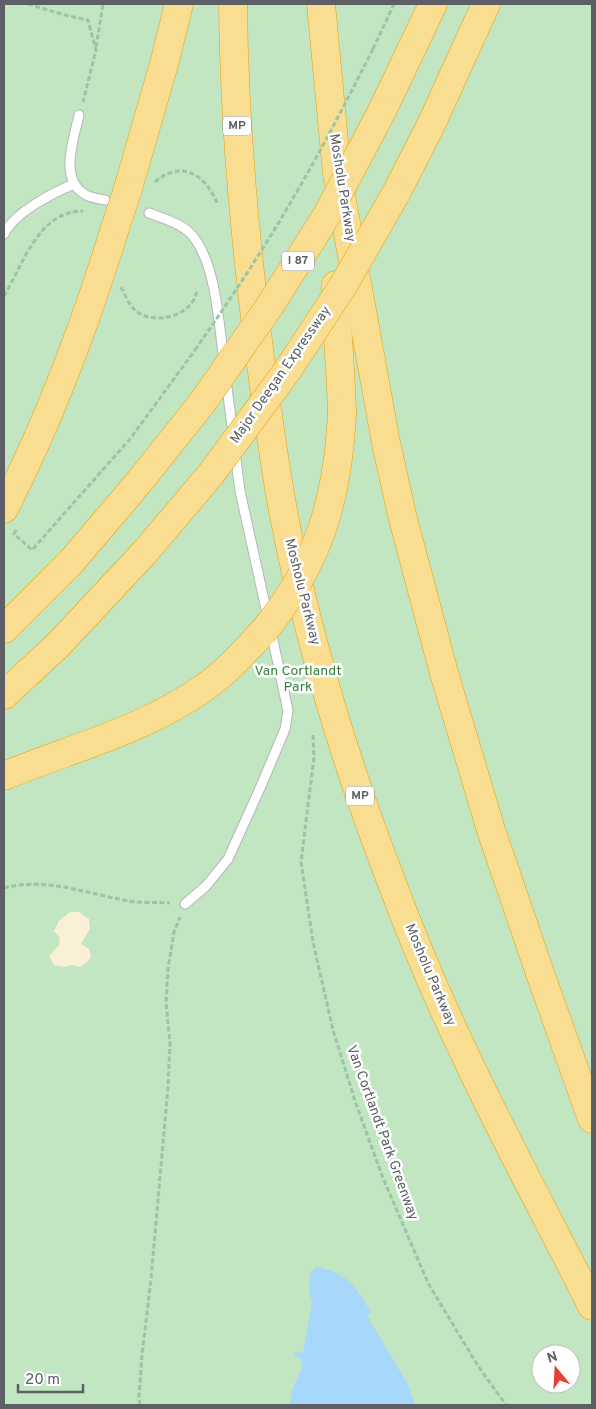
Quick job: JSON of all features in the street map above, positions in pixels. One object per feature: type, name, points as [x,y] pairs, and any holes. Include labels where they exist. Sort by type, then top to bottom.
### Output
[{"type":"highway","points":[[11,518],[25,467],[60,384],[101,274],[128,193],[179,4]]},
{"type":"highway","name":"Mosholu Parkway","points":[[233,4],[236,104],[242,199],[268,423],[287,528],[327,692],[376,840],[402,910],[434,987],[467,1060],[592,1306]]},
{"type":"highway","name":"Mosholu Parkway","points":[[321,4],[337,173],[386,443],[422,596],[466,749],[509,884],[592,1118]]},
{"type":"highway","name":"I 87","points":[[4,629],[72,560],[139,482],[202,404],[272,304],[326,215],[382,111],[434,4]]},
{"type":"highway","name":"Major Deegan Expressway","points":[[4,695],[58,645],[145,552],[211,474],[287,371],[343,286],[395,195],[430,127],[486,4]]},
{"type":"highway","points":[[4,776],[136,726],[187,699],[207,686],[226,670],[263,632],[302,577],[319,538],[333,495],[337,474],[342,412],[342,382],[336,318],[337,173]]},
{"type":"lane","points":[[79,115],[70,171],[74,184],[86,195],[128,193]]},
{"type":"lane","points":[[4,234],[8,226],[50,194],[74,184]]},
{"type":"lane","points":[[149,213],[169,220],[187,230],[200,245],[207,264],[216,304],[240,491],[288,711],[285,729],[228,859],[206,886],[185,904]]},
{"type":"path","points":[[28,4],[88,20],[96,50]]},
{"type":"path","points":[[79,115],[96,50],[103,4]]},
{"type":"path","points":[[11,518],[14,534],[32,550],[130,438],[240,285],[292,202],[332,129],[394,4]]},
{"type":"path","points":[[128,193],[154,184],[162,176],[173,171],[188,171],[201,179],[210,189],[217,202],[218,209]]},
{"type":"path","points":[[4,296],[42,230],[53,221],[67,214],[78,211],[90,211]]},
{"type":"path","points":[[116,291],[118,282],[135,310],[146,317],[156,318],[174,315],[184,310],[192,302],[198,286]]},
{"type":"path","points":[[229,294],[230,304]]},
{"type":"path","name":"Van Cortlandt Park Greenway","points":[[310,727],[314,757],[301,862],[313,942],[333,1030],[356,1104],[383,1178],[428,1283],[478,1366],[506,1405]]},
{"type":"path","points":[[4,888],[27,884],[49,885],[136,902],[185,904],[174,932],[168,968],[166,1003],[170,1042],[168,1088],[151,1280],[142,1355],[140,1405]]},
{"type":"green space","name":"Van Cortlandt Park","points":[[4,4],[592,4],[592,1405],[4,1405]]},
{"type":"sand","points":[[70,912],[79,912],[89,919],[90,929],[81,944],[89,949],[91,957],[80,967],[54,965],[49,956],[59,945],[60,938],[54,931],[59,921]]},
{"type":"water","points":[[317,1267],[343,1277],[350,1282],[360,1295],[371,1312],[367,1316],[407,1383],[415,1405],[290,1405],[292,1390],[303,1365],[294,1354],[296,1352],[303,1353],[312,1303],[309,1289],[310,1273]]}]
